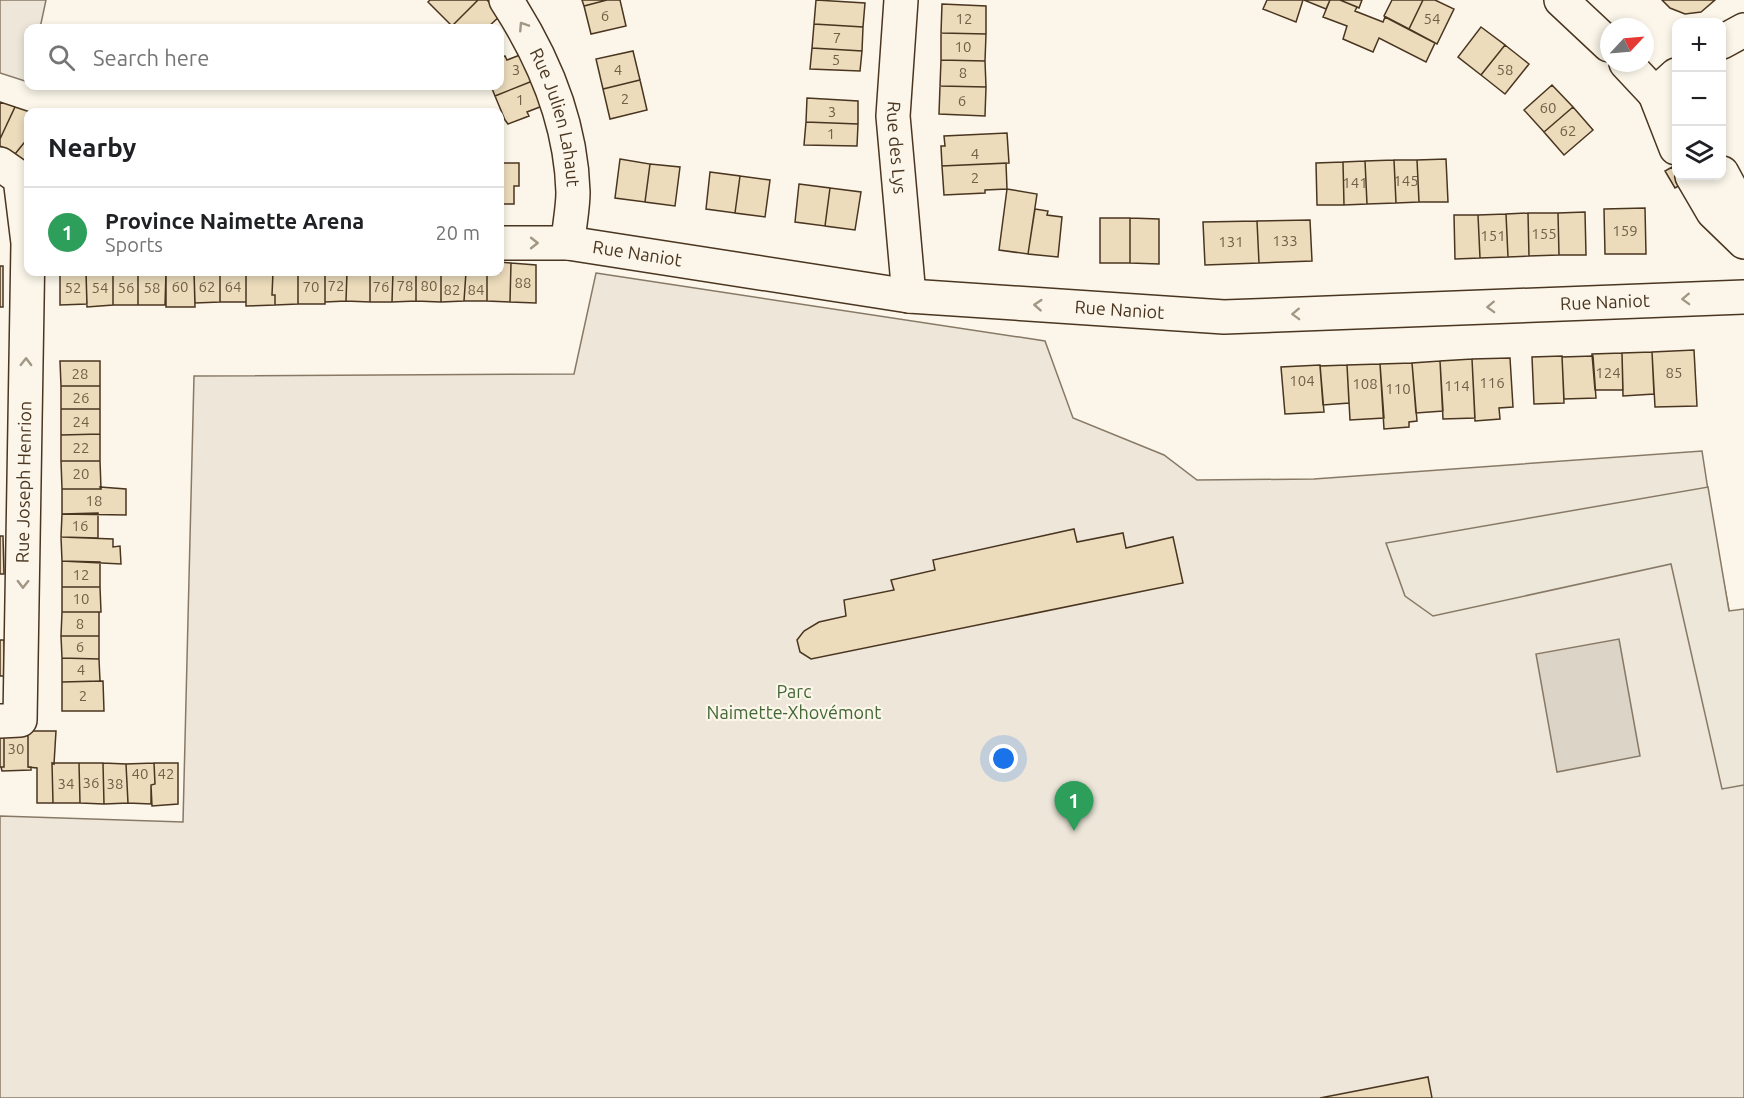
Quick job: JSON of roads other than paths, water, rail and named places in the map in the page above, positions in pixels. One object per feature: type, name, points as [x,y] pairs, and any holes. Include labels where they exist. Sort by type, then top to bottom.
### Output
[{"type":"street","name":"Rue Julien Lahaut","points":[[506,0],[534,46],[554,93],[568,143],[573,194],[568,243]]},
{"type":"street","name":"Rue des Lys","points":[[901,0],[893,116],[909,296]]},
{"type":"street","points":[[1561,0],[1600,37]]},
{"type":"street","points":[[1726,40],[1744,30]]},
{"type":"street","points":[[1638,72],[1669,94],[1674,126]]},
{"type":"street","name":"Rue Joseph Henrion","points":[[0,164],[20,178],[12,484],[10,721]]},
{"type":"street","points":[[1694,180],[1713,212],[1744,242]]},
{"type":"street","points":[[1726,180],[1736,199],[1744,227]]},
{"type":"street","name":"Rue Naniot","points":[[504,243],[568,243],[909,296],[1224,317],[1744,297]]},
{"type":"place","name":"Province Naimette Arena","points":[[1074,831]]},
{"type":"park label","name":"Parc Naimette-Xhovémont","points":[[794,702]]}]
